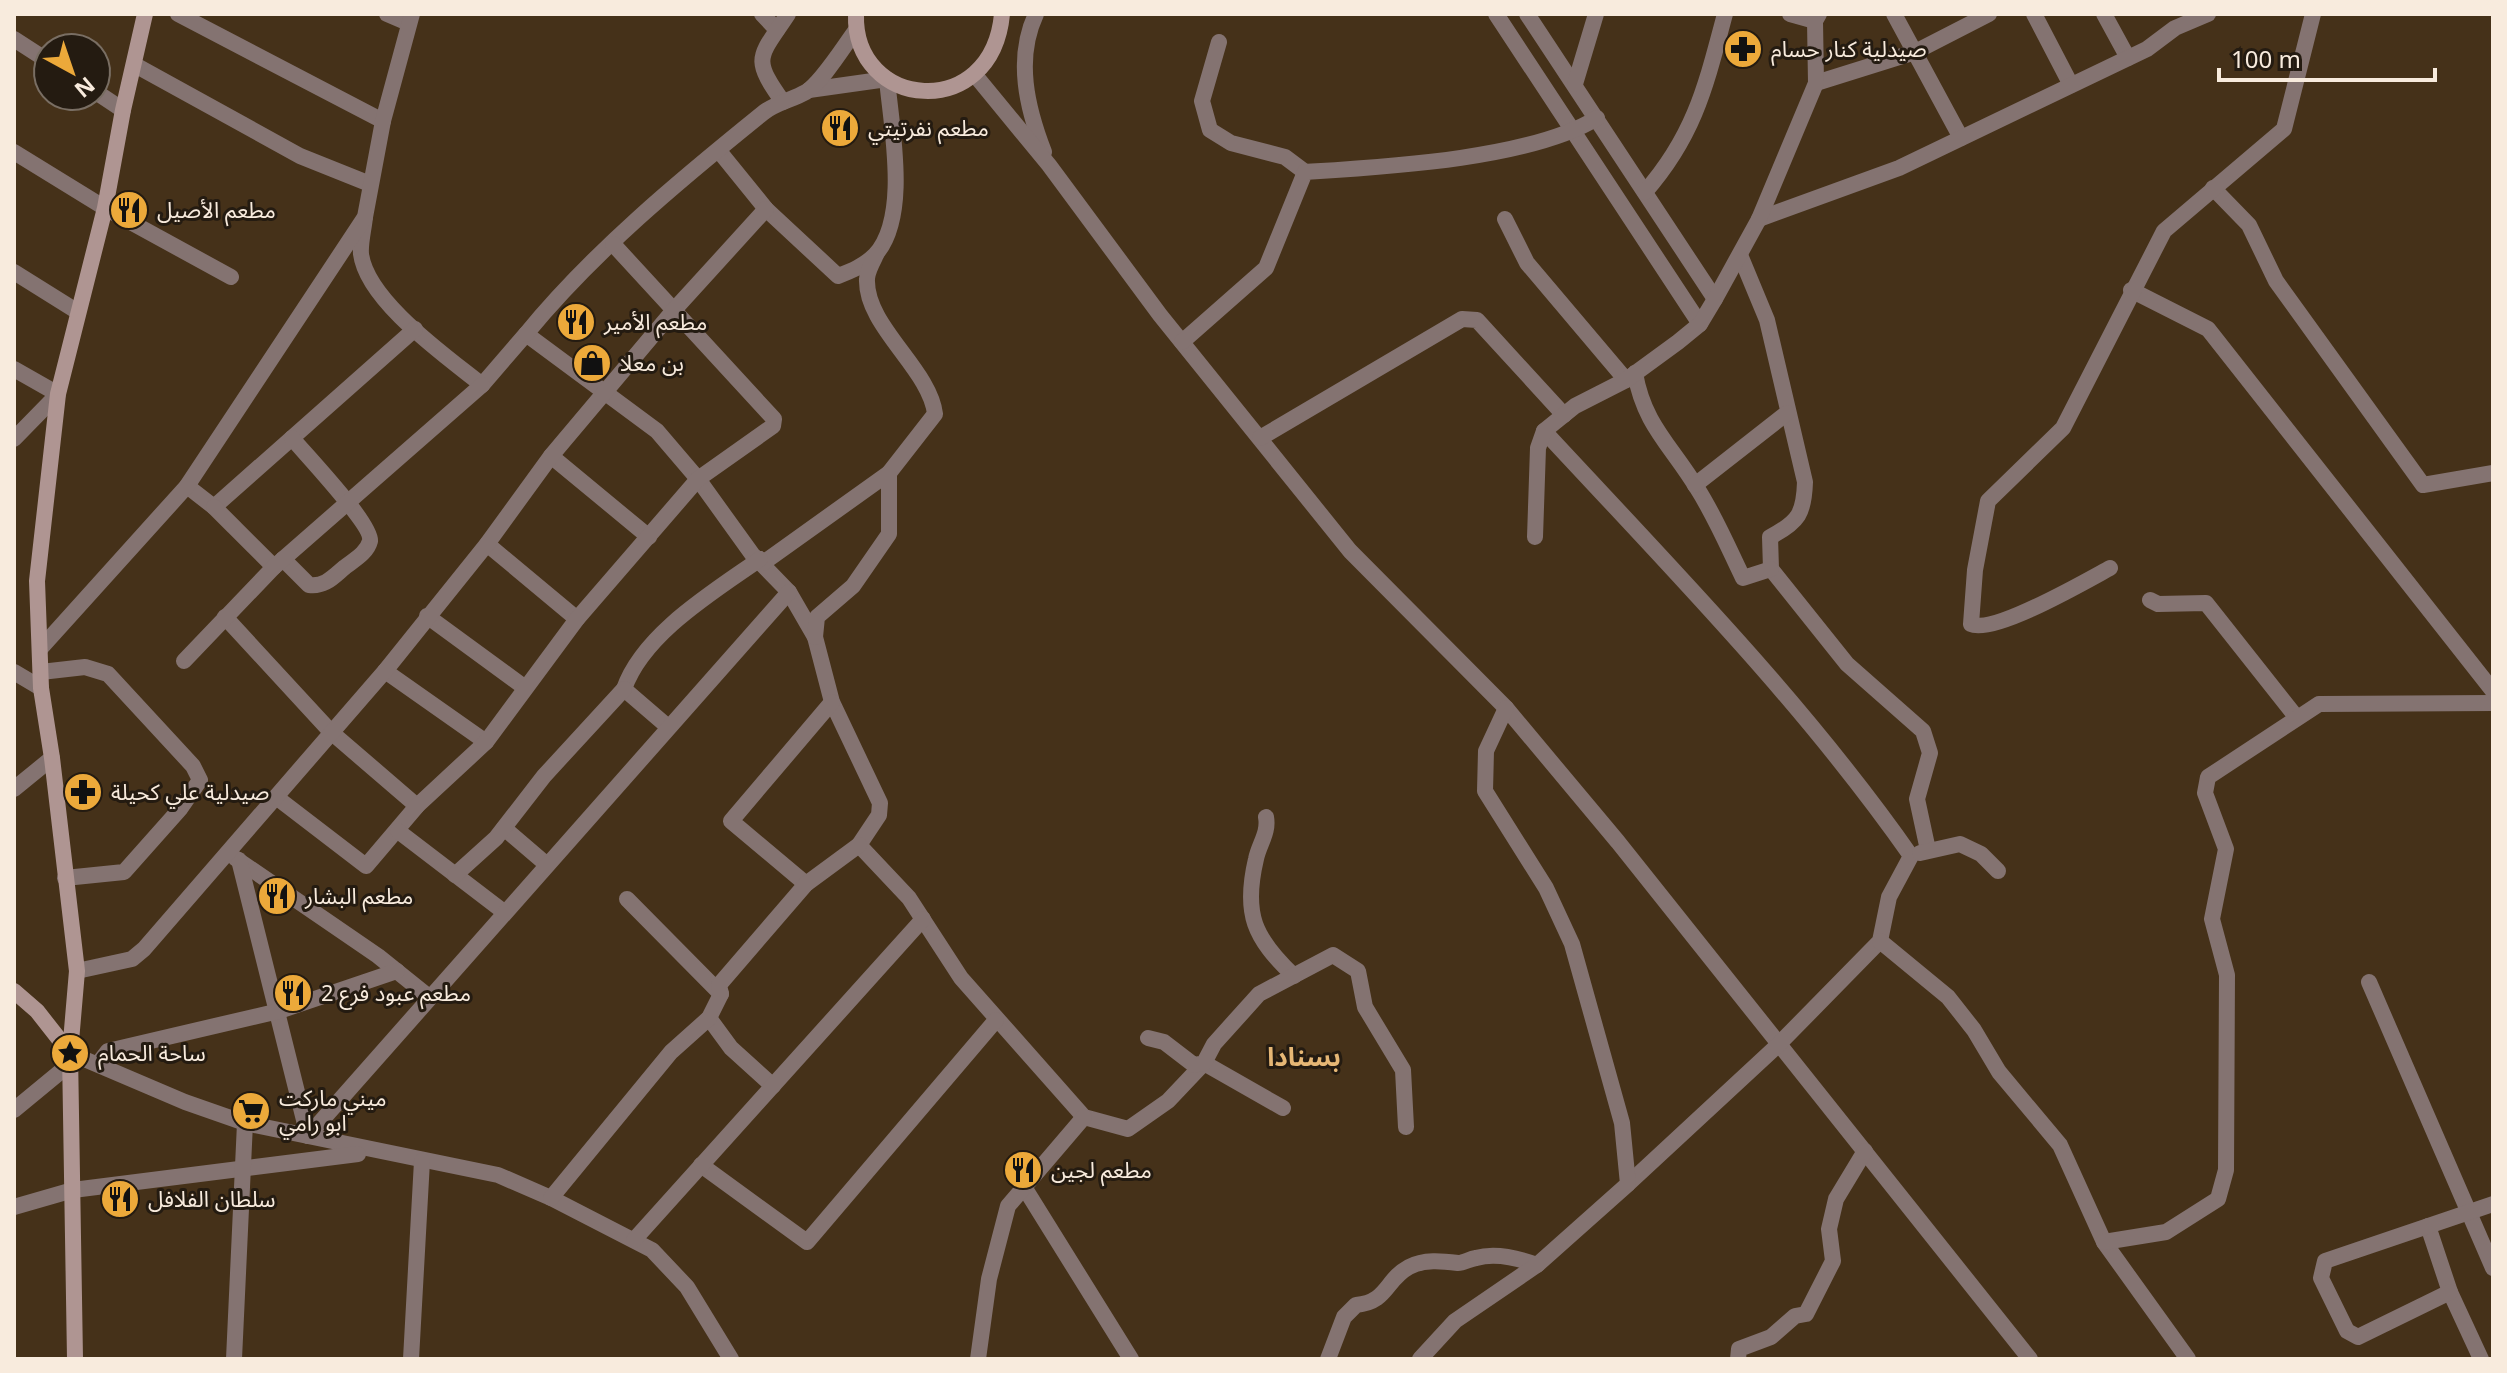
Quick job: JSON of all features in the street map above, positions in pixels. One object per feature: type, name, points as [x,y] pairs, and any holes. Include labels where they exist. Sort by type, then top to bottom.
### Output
[{"type":"street","points":[[75,1359],[70,1058],[77,971],[41,680],[37,581],[58,394],[105,208],[145,14]]},
{"type":"street","points":[[178,14],[383,121]]},
{"type":"street","points":[[387,14],[410,18],[383,121],[370,184],[361,255],[375,287],[415,329],[482,385]]},
{"type":"street","points":[[762,14],[777,30]]},
{"type":"street","points":[[783,102],[762,72],[761,59],[788,14]]},
{"type":"street","points":[[856,22],[862,49],[887,79],[908,89],[931,92],[954,87],[975,75],[995,47],[1002,14]]},
{"type":"street","points":[[1036,14],[1024,54],[1027,98],[1049,165]]},
{"type":"street","points":[[1496,14],[1700,324]]},
{"type":"street","points":[[1527,14],[1715,299]]},
{"type":"street","points":[[1575,84],[1596,14]]},
{"type":"street","points":[[1645,192],[1670,164],[1689,132],[1725,14]]},
{"type":"street","points":[[1535,537],[1538,448],[1544,431],[1564,415],[1631,376],[1700,324],[1759,219],[1816,83],[1817,18],[1790,14]]},
{"type":"street","points":[[1894,14],[1961,138]]},
{"type":"street","points":[[1816,83],[1915,52],[1989,14]]},
{"type":"street","points":[[2034,14],[2071,85]]},
{"type":"street","points":[[2104,14],[2128,58]]},
{"type":"street","points":[[1759,219],[1899,168],[2128,58],[2172,21],[2208,14]]},
{"type":"street","points":[[2110,568],[2047,601],[1984,627],[1971,624],[1975,570],[1988,501],[2063,428],[2131,290],[2164,231],[2284,129],[2308,16]]},
{"type":"street","points":[[809,90],[856,22]]},
{"type":"street","points":[[14,39],[32,51]]},
{"type":"street","points":[[1219,42],[1202,101],[1210,130],[1231,143],[1285,157],[1305,172],[1499,151],[1574,132],[1597,118]]},
{"type":"street","points":[[135,65],[300,156],[370,184]]},
{"type":"street","points":[[975,75],[1049,165],[1182,342],[1350,551],[1506,708],[2030,1359]]},
{"type":"street","points":[[184,661],[278,563],[482,385],[552,302],[613,244],[766,110],[809,90],[887,79]]},
{"type":"street","points":[[455,875],[480,856],[544,776],[624,689],[629,673],[672,624],[889,473],[935,414],[927,390],[877,315],[867,278],[896,202],[887,79]]},
{"type":"street","points":[[112,103],[123,110]]},
{"type":"street","points":[[719,151],[766,209],[838,276],[858,268],[877,253]]},
{"type":"street","points":[[14,152],[105,208],[231,277]]},
{"type":"street","points":[[1182,342],[1266,268],[1305,172]]},
{"type":"street","points":[[2213,188],[2249,225],[2276,281],[2423,485],[2493,473]]},
{"type":"street","points":[[77,971],[132,959],[233,857],[276,797],[385,671],[487,544],[551,456],[674,310],[766,209]]},
{"type":"street","points":[[40,649],[187,486],[365,217]]},
{"type":"street","points":[[1505,219],[1527,263],[1631,376],[1653,427],[1695,485],[1743,578],[1771,569]]},
{"type":"street","points":[[276,797],[366,866],[417,806],[486,742],[577,619],[698,479],[768,432],[774,419],[613,244]]},
{"type":"street","points":[[1740,255],[1767,320],[1805,482],[1804,509],[1786,528],[1770,537],[1771,569],[1847,664],[1923,731],[1930,753],[1917,799],[1928,850]]},
{"type":"street","points":[[14,272],[78,312]]},
{"type":"street","points":[[2131,290],[2208,329],[2493,691]]},
{"type":"street","points":[[1260,438],[1462,319],[1477,320],[1564,415]]},
{"type":"street","points":[[214,507],[415,329]]},
{"type":"street","points":[[526,334],[657,431],[698,479],[752,554],[789,592],[815,637],[832,702],[880,803],[879,815],[859,845],[806,884],[719,985],[721,994],[709,1018],[671,1052],[551,1198]]},
{"type":"street","points":[[14,369],[58,394]]},
{"type":"street","points":[[14,439],[58,394]]},
{"type":"street","points":[[1695,485],[1787,413]]},
{"type":"street","points":[[1544,431],[1747,650],[1883,816],[1911,856]]},
{"type":"street","points":[[187,486],[278,563],[309,585],[324,585],[365,551],[370,534],[292,438]]},
{"type":"street","points":[[551,456],[649,537]]},
{"type":"street","points":[[815,637],[817,617],[853,586],[889,534],[889,473]]},
{"type":"street","points":[[487,544],[577,619]]},
{"type":"street","points":[[308,1136],[667,726],[789,592]]},
{"type":"street","points":[[2150,600],[2158,604],[2206,603],[2297,718]]},
{"type":"street","points":[[427,616],[524,687]]},
{"type":"street","points":[[225,617],[331,732],[417,806]]},
{"type":"street","points":[[14,672],[41,680],[85,667],[108,674],[193,766],[200,780],[134,865],[118,876],[65,878]]},
{"type":"street","points":[[385,671],[486,742]]},
{"type":"street","points":[[624,689],[667,726]]},
{"type":"street","points":[[806,884],[731,821],[832,702]]},
{"type":"street","points":[[2104,1242],[2166,1232],[2218,1199],[2226,1170],[2228,1004],[2221,946],[2212,919],[2226,849],[2205,793],[2208,777],[2319,704],[2493,703]]},
{"type":"street","points":[[1506,708],[1486,751],[1485,791],[1546,888],[1572,944],[1622,1123],[1628,1184]]},
{"type":"street","points":[[14,789],[52,758]]},
{"type":"street","points":[[1266,817],[1268,827],[1256,857],[1249,904],[1265,949],[1294,976]]},
{"type":"street","points":[[504,828],[546,864]]},
{"type":"street","points":[[398,831],[504,912]]},
{"type":"street","points":[[1420,1359],[1455,1321],[1537,1265],[1628,1184],[1779,1044],[1880,941],[1889,897],[1911,856],[1960,844],[1981,854],[1998,871]]},
{"type":"street","points":[[859,845],[909,898],[961,978],[1084,1117],[1128,1129],[1168,1101],[1204,1063],[1214,1044],[1259,994],[1333,955],[1358,971],[1365,1007],[1403,1070],[1406,1127]]},
{"type":"street","points":[[233,857],[397,971],[429,997]]},
{"type":"street","points":[[233,857],[279,1011],[308,1136]]},
{"type":"street","points":[[627,899],[721,994]]},
{"type":"street","points":[[634,1240],[923,919]]},
{"type":"street","points":[[1880,941],[1948,997],[1974,1030],[1999,1072],[2060,1145],[2104,1242],[2188,1359]]},
{"type":"street","points":[[98,1064],[108,1051],[279,1011],[397,971]]},
{"type":"street","points":[[2369,982],[2493,1268]]},
{"type":"street","points":[[14,991],[37,1011],[70,1058],[98,1064],[185,1102],[245,1123],[379,1153],[498,1175],[634,1240],[652,1250],[687,1287],[731,1359]]},
{"type":"street","points":[[709,1018],[731,1048],[773,1086]]},
{"type":"street","points":[[701,1165],[807,1242],[996,1020]]},
{"type":"street","points":[[1148,1038],[1164,1042],[1194,1065],[1204,1063],[1283,1108]]},
{"type":"street","points":[[14,1110],[70,1058]]},
{"type":"street","points":[[978,1359],[989,1279],[1008,1206],[1084,1117]]},
{"type":"street","points":[[234,1359],[245,1123]]},
{"type":"street","points":[[1738,1359],[1739,1349],[1771,1337],[1795,1316],[1806,1314],[1816,1299],[1833,1261],[1829,1229],[1836,1199],[1865,1151]]},
{"type":"street","points":[[14,1207],[73,1190],[243,1166],[379,1153]]},
{"type":"street","points":[[411,1359],[422,1161]]},
{"type":"street","points":[[1024,1187],[1131,1359]]},
{"type":"street","points":[[2450,1292],[2358,1337],[2347,1331],[2321,1278],[2325,1261],[2493,1204]]},
{"type":"street","points":[[2428,1226],[2450,1292],[2481,1359]]},
{"type":"street","points":[[1328,1359],[1344,1317],[1356,1305],[1372,1303],[1380,1298],[1411,1266],[1446,1260],[1461,1264],[1477,1257],[1502,1256],[1537,1265]]},
{"type":"place","name":"صيدلية كنار حسام","points":[[1743,49]]},
{"type":"place","name":"مطعم نفرتيتي","points":[[840,128]]},
{"type":"place","name":"مطعم الأصيل","points":[[129,210]]},
{"type":"place","name":"مطعم الأمير","points":[[576,322]]},
{"type":"place","name":"بن معلا","points":[[592,363]]},
{"type":"place","name":"صيدلية علي كحيلة","points":[[83,792]]},
{"type":"place","name":"مطعم البشار","points":[[277,896]]},
{"type":"place","name":"مطعم عبود فرع 2","points":[[293,993]]},
{"type":"place","name":"ساحة الحمام","points":[[70,1053]]},
{"type":"place","name":"ميني ماركت ابو رامي","points":[[251,1111]]},
{"type":"place","name":"مطعم لجين","points":[[1023,1170]]},
{"type":"place","name":"سلطان الفلافل","points":[[120,1199]]},
{"type":"district","name":"بسنادا","points":[[1304,1057]]}]
